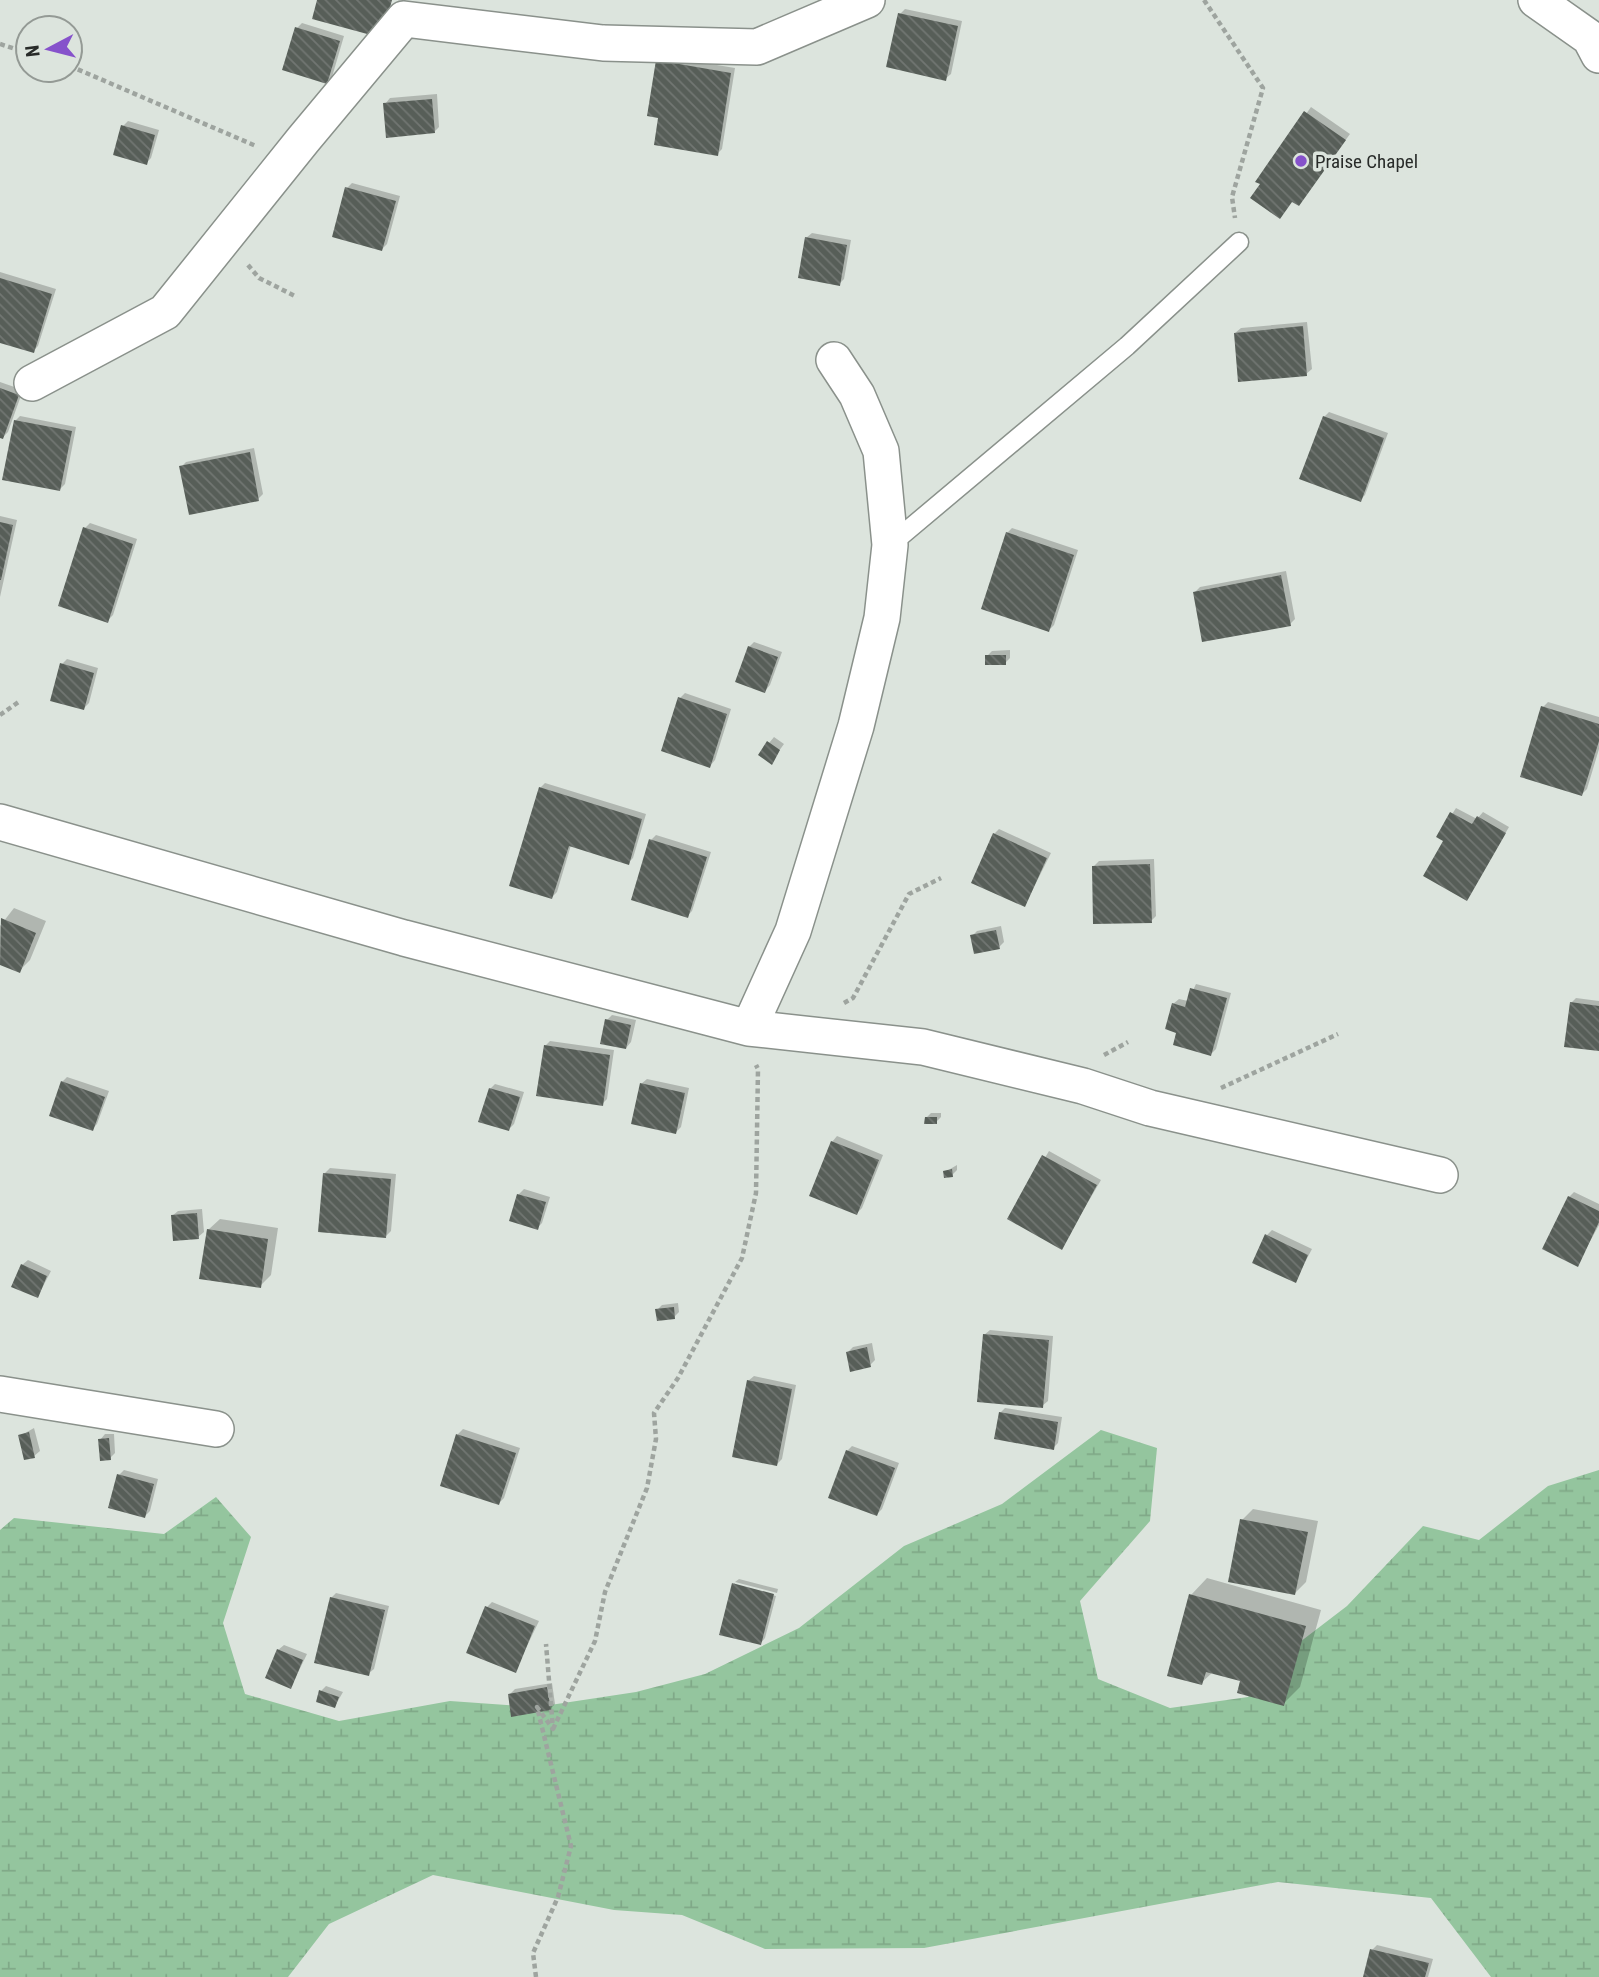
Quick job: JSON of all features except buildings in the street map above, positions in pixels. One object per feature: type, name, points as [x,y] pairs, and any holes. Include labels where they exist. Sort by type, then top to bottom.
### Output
[{"type":"street","points":[[32,383],[165,312],[404,19],[603,43],[757,47],[867,0]]},
{"type":"street","points":[[1536,0],[1590,38],[1599,55]]},
{"type":"street","points":[[739,1025],[793,931],[856,726],[882,618],[890,545],[881,451],[858,395],[835,360]]},
{"type":"street","points":[[0,822],[404,938],[739,1025],[923,1047],[1083,1086],[1150,1108],[1440,1175]]},
{"type":"street","points":[[0,1394],[216,1429]]},
{"type":"lane","points":[[890,545],[1127,346],[1239,242]]},
{"type":"path","points":[[1204,0],[1263,88],[1232,197],[1239,242]]},
{"type":"path","points":[[84,72],[230,132],[288,163]]},
{"type":"path","points":[[223,239],[259,278],[297,298]]},
{"type":"path","points":[[0,716],[20,701]]},
{"type":"path","points":[[801,1034],[853,998],[909,894],[941,878]]},
{"type":"path","points":[[554,1729],[595,1641],[605,1592],[648,1488],[656,1439],[654,1413],[678,1378],[742,1258],[756,1193],[758,1069],[739,1025]]},
{"type":"path","points":[[1217,1090],[1338,1034]]},
{"type":"path","points":[[547,1644],[554,1729]]},
{"type":"path","points":[[536,1977],[533,1953],[558,1898],[571,1846],[537,1707],[554,1729]]},
{"type":"green space","points":[[1101,1430],[1157,1448],[1150,1521],[1080,1601],[1098,1679],[1170,1708],[1248,1697],[1296,1645],[1347,1606],[1423,1526],[1479,1540],[1548,1486],[1599,1470],[1599,1977],[1491,1977],[1431,1898],[1278,1882],[924,1948],[765,1949],[682,1915],[614,1910],[433,1875],[329,1924],[288,1977],[0,1977],[0,1530],[14,1518],[164,1534],[216,1497],[251,1537],[223,1623],[245,1694],[339,1721],[450,1701],[537,1707],[636,1692],[705,1674],[799,1628],[904,1546],[1002,1504]]},
{"type":"place","name":"Praise Chapel","points":[[1301,161]]}]
